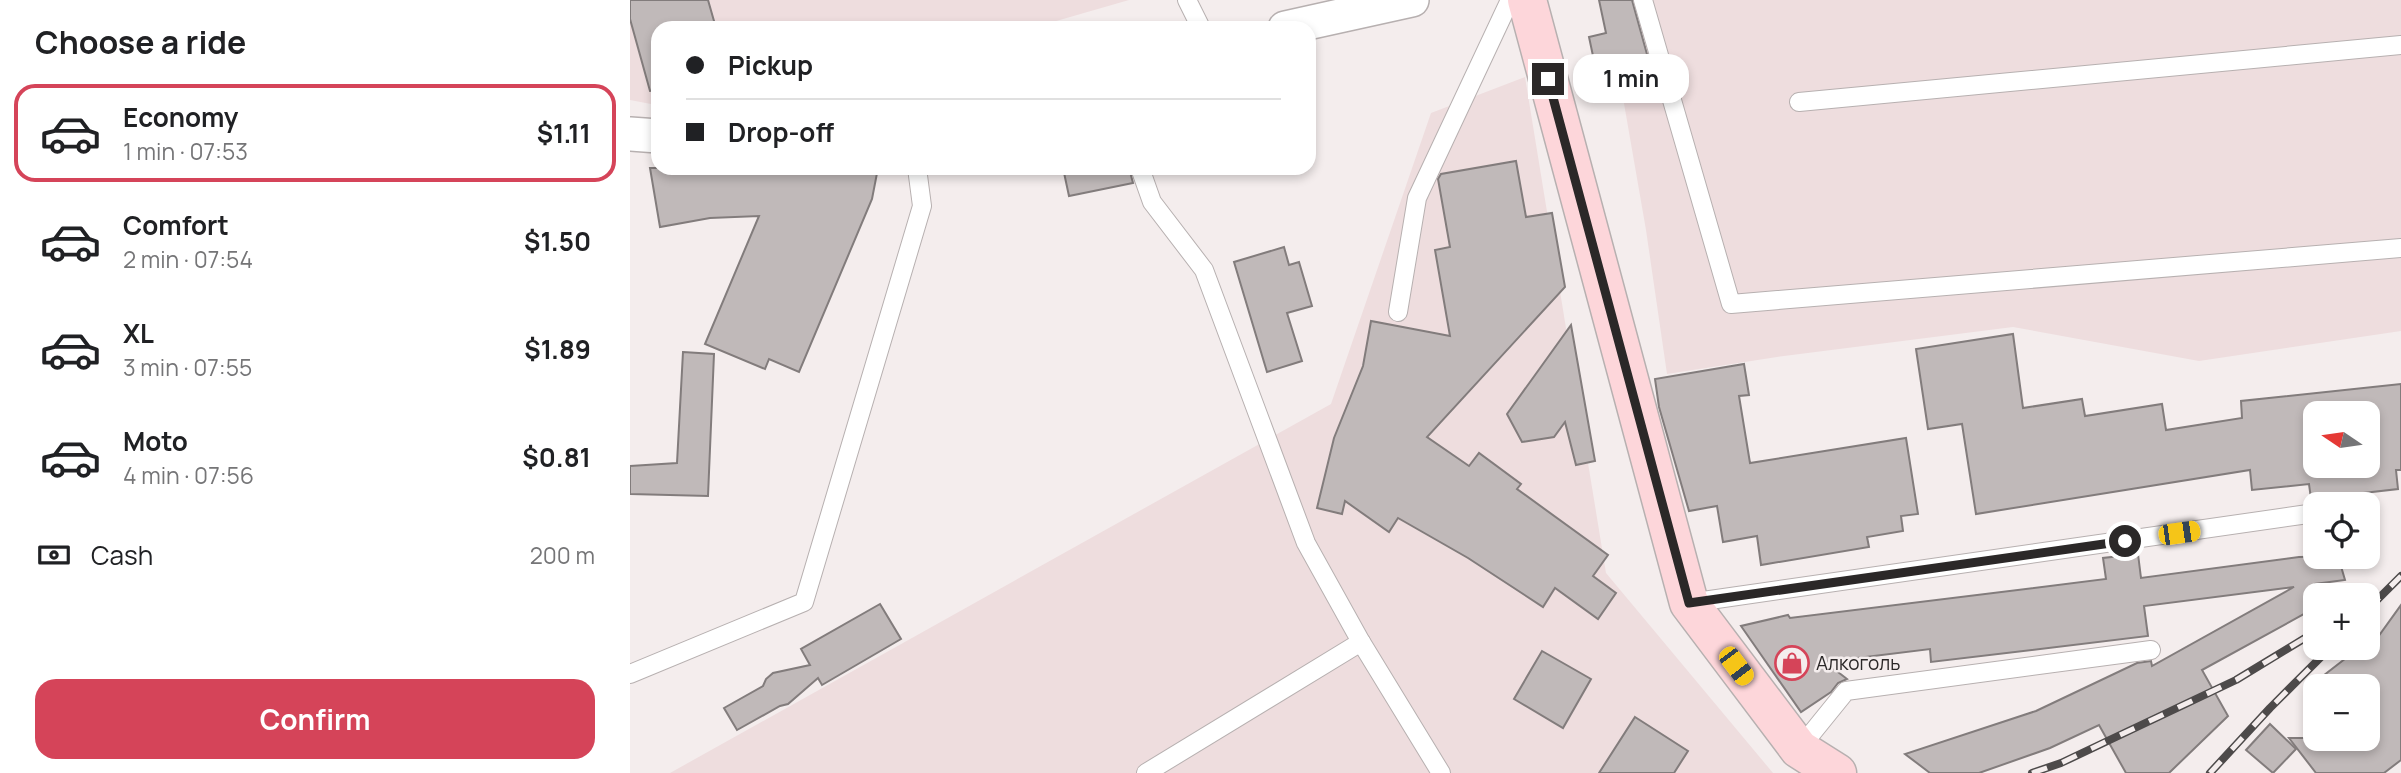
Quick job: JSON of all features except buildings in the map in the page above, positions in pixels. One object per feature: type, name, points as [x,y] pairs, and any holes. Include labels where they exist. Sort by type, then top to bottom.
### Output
[{"type":"street","points":[[1316,21],[1412,0]]},
{"type":"street","points":[[1527,0],[1689,603],[1799,749],[1837,773]]},
{"type":"street","points":[[630,134],[651,136]]},
{"type":"lane","points":[[1187,0],[1198,21]]},
{"type":"lane","points":[[1398,312],[1417,198],[1510,0]]},
{"type":"lane","points":[[1643,0],[1731,304],[2401,248]]},
{"type":"lane","points":[[1799,102],[2401,45]]},
{"type":"lane","points":[[630,674],[804,603],[922,206],[918,175]]},
{"type":"lane","points":[[1142,175],[1152,202],[1204,270],[1306,543],[1361,642],[1441,773]]},
{"type":"lane","points":[[1689,603],[2303,515]]},
{"type":"lane","points":[[1146,773],[1361,642]]},
{"type":"lane","points":[[1799,749],[1846,691],[2151,650]]},
{"type":"shaded area","points":[[630,0],[1129,0],[1056,21],[651,21],[651,104],[630,100]]},
{"type":"shaded area","points":[[1606,0],[2401,0],[2401,331],[2199,361],[2013,327],[1667,374],[1646,230]]},
{"type":"shaded area","points":[[1525,77],[1606,573],[1773,773],[670,773],[1331,404],[1431,113]]},
{"type":"railway","points":[[2380,597],[2401,576]]},
{"type":"railway","points":[[2032,773],[2061,763],[2236,680],[2303,639]]},
{"type":"railway","points":[[2210,773],[2318,660]]},
{"type":"place","name":"Алкоголь","points":[[1792,663]]},
{"type":"route","points":[[1548,79],[1689,603],[2125,541]]}]
